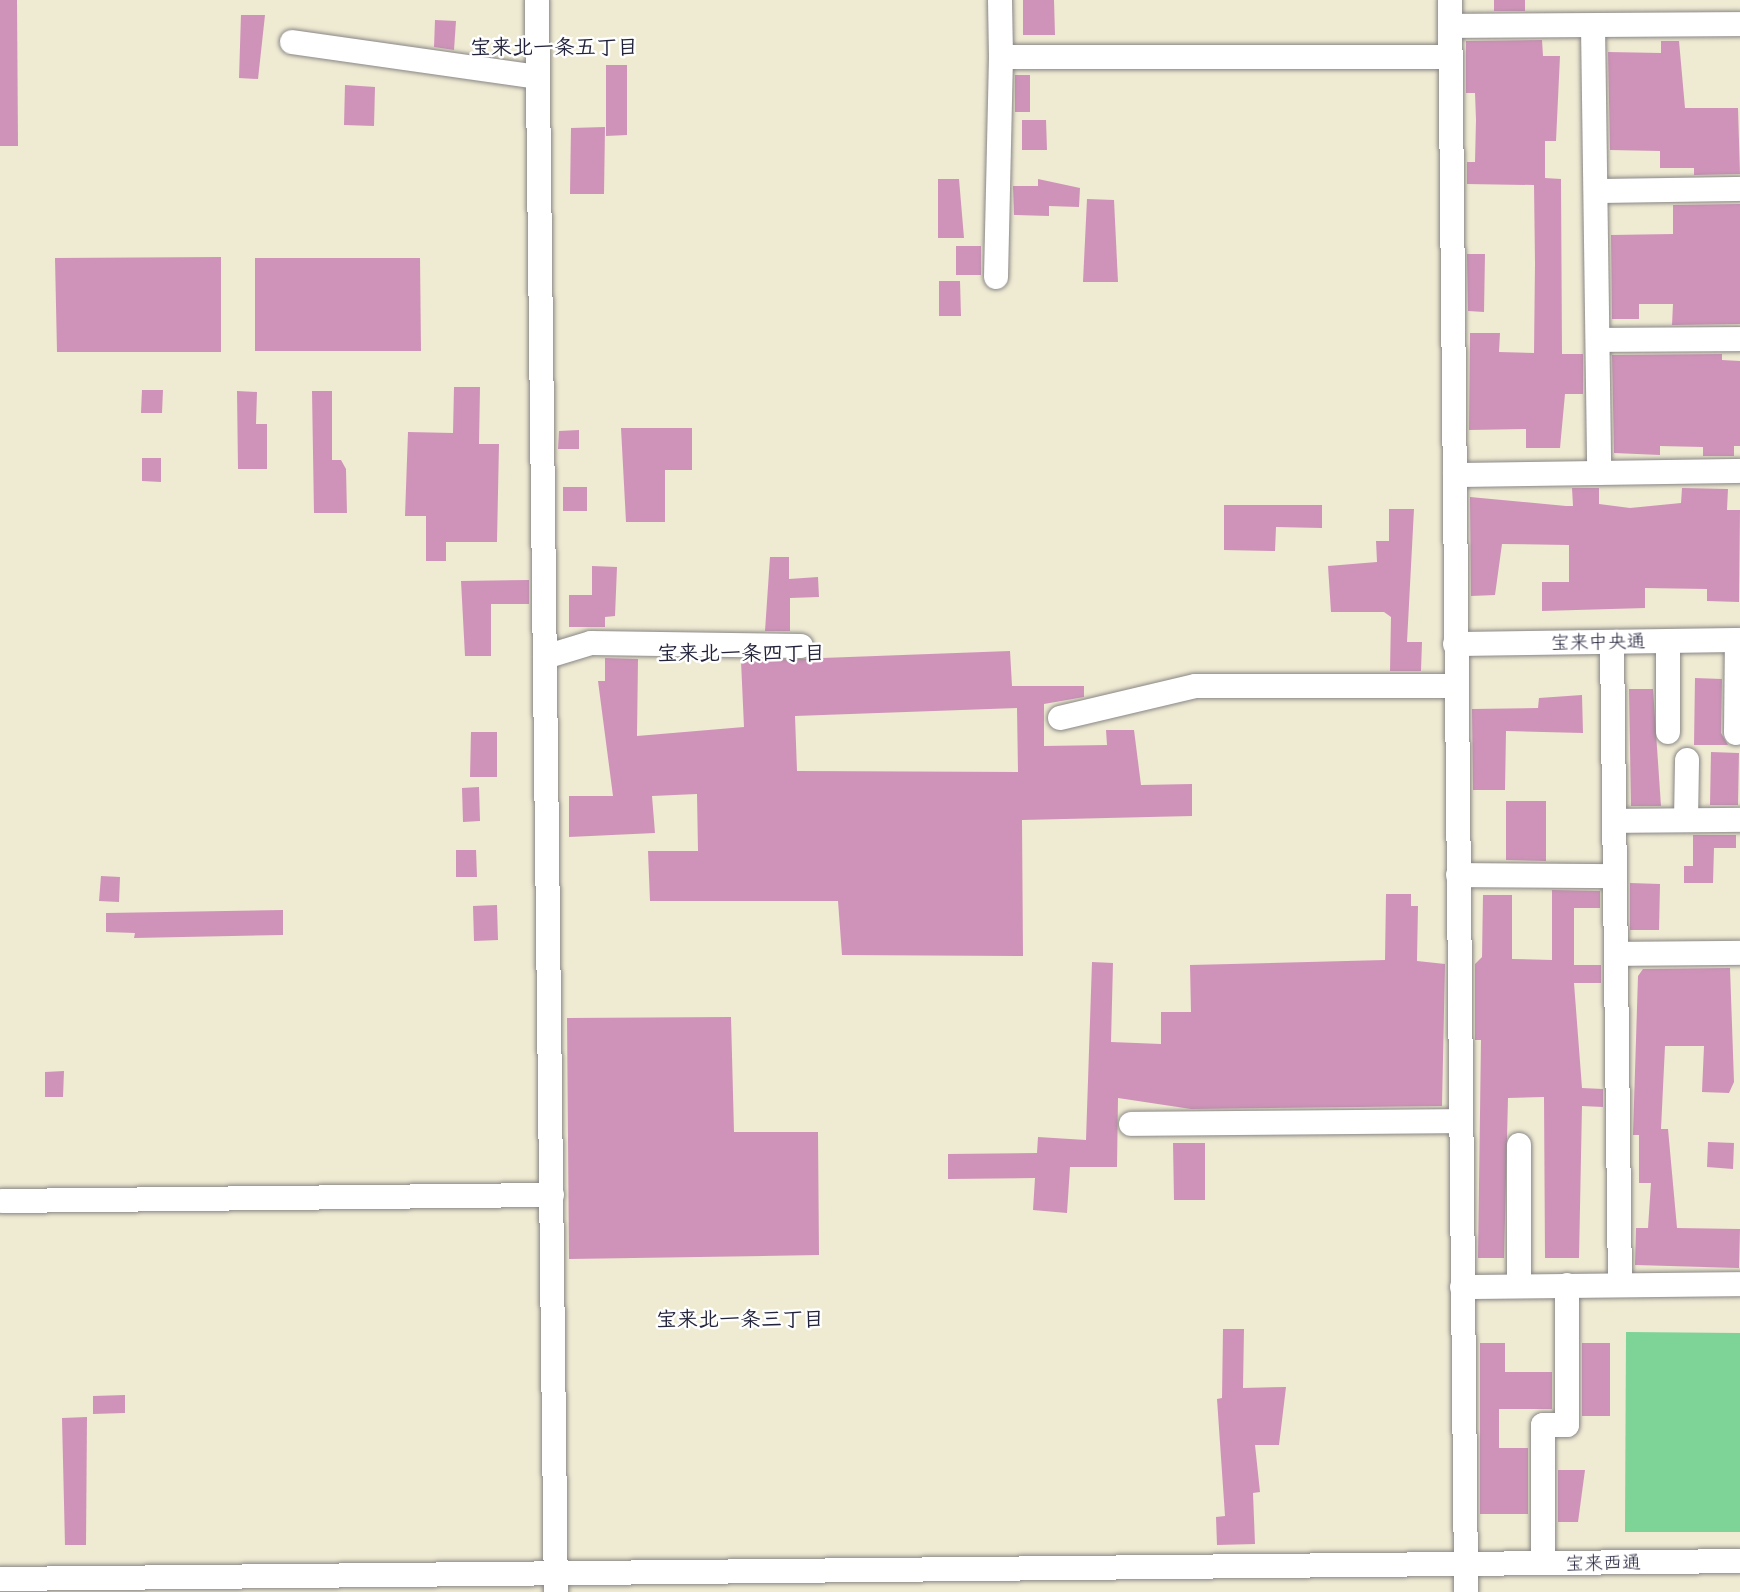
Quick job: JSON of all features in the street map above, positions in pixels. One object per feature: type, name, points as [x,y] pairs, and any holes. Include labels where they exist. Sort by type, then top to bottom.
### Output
[{"type":"street","points":[[537,0],[556,1583]]},
{"type":"street","points":[[996,277],[1000,0]]},
{"type":"street","points":[[1450,0],[1466,1592]]},
{"type":"street","points":[[1451,26],[1740,24]]},
{"type":"street","points":[[1593,26],[1599,473]]},
{"type":"street","points":[[292,42],[538,77]]},
{"type":"street","points":[[1001,57],[1450,57]]},
{"type":"street","points":[[1596,191],[1740,189]]},
{"type":"street","points":[[1598,340],[1740,339]]},
{"type":"street","points":[[1455,475],[1740,471]]},
{"type":"street","points":[[1736,733],[1739,640]]},
{"type":"street","name":"宝来中央通","points":[[1455,643],[1739,640]]},
{"type":"street","points":[[1668,641],[1668,733]]},
{"type":"street","points":[[1612,642],[1620,1285]]},
{"type":"street","points":[[545,657],[591,643],[801,646]]},
{"type":"street","points":[[1060,718],[1195,686],[1456,686]]},
{"type":"street","points":[[1686,820],[1687,760]]},
{"type":"street","points":[[1614,821],[1740,820]]},
{"type":"street","points":[[1458,875],[1615,876]]},
{"type":"street","points":[[1617,954],[1740,953]]},
{"type":"street","points":[[1131,1124],[1460,1121]]},
{"type":"street","points":[[1519,1145],[1519,1286]]},
{"type":"street","points":[[2,1201],[552,1195]]},
{"type":"street","points":[[1462,1286],[1740,1284]]},
{"type":"street","points":[[1543,1563],[1543,1425],[1567,1425],[1567,1285]]},
{"type":"street","name":"宝来西通","points":[[0,1579],[556,1583],[1740,1561]]},
{"type":"green space","points":[[1626,1332],[1740,1333],[1740,1532],[1625,1532]]},
{"type":"building","points":[[0,0],[17,0],[18,146],[0,146]]},
{"type":"building","points":[[1023,0],[1054,0],[1055,35],[1023,35]]},
{"type":"building","points":[[1494,0],[1525,0],[1525,11],[1494,11]]},
{"type":"building","points":[[241,15],[265,15],[258,79],[239,78]]},
{"type":"building","points":[[435,20],[456,21],[454,50],[434,47]]},
{"type":"building","points":[[1542,40],[1543,56],[1560,56],[1556,141],[1545,141],[1545,178],[1561,179],[1562,354],[1583,354],[1583,394],[1565,394],[1560,448],[1526,448],[1526,429],[1469,430],[1470,333],[1500,333],[1499,352],[1534,353],[1535,263],[1534,185],[1467,184],[1467,162],[1475,162],[1476,120],[1475,93],[1466,93],[1466,41]]},
{"type":"building","points":[[1661,41],[1679,41],[1685,108],[1738,108],[1740,174],[1694,175],[1694,168],[1660,168],[1660,151],[1610,150],[1608,52],[1661,53]]},
{"type":"building","points":[[606,65],[627,65],[627,135],[606,136]]},
{"type":"building","points":[[1015,75],[1030,75],[1030,112],[1015,112]]},
{"type":"building","points":[[345,85],[375,87],[374,126],[344,125]]},
{"type":"building","points":[[1022,120],[1046,120],[1047,150],[1022,150]]},
{"type":"building","points":[[605,127],[604,194],[570,194],[571,128]]},
{"type":"building","points":[[938,179],[959,179],[964,238],[938,238]]},
{"type":"building","points":[[1038,179],[1080,188],[1079,207],[1049,206],[1049,216],[1014,215],[1013,186],[1038,186]]},
{"type":"building","points":[[1087,199],[1114,200],[1118,282],[1083,282]]},
{"type":"building","points":[[1740,204],[1740,324],[1672,325],[1673,304],[1639,304],[1639,319],[1612,319],[1611,235],[1673,234],[1673,205]]},
{"type":"building","points":[[956,246],[981,246],[981,275],[956,275]]},
{"type":"building","points":[[1467,254],[1485,254],[1484,312],[1468,311]]},
{"type":"building","points":[[221,257],[221,352],[57,352],[55,258]]},
{"type":"building","points":[[255,258],[420,258],[421,351],[255,351]]},
{"type":"building","points":[[939,281],[960,281],[961,316],[939,316]]},
{"type":"building","points":[[1722,354],[1722,360],[1740,361],[1740,446],[1734,446],[1734,456],[1703,456],[1703,447],[1660,446],[1660,455],[1614,453],[1612,355]]},
{"type":"building","points":[[454,387],[480,387],[479,444],[499,444],[497,542],[446,542],[446,561],[426,561],[426,516],[405,516],[408,432],[453,433]]},
{"type":"building","points":[[142,390],[163,390],[162,413],[141,413]]},
{"type":"building","points":[[237,391],[257,392],[256,424],[267,424],[267,469],[238,469]]},
{"type":"building","points":[[312,391],[332,391],[332,460],[341,460],[346,469],[347,513],[314,513]]},
{"type":"building","points":[[621,428],[692,428],[692,470],[665,470],[665,522],[626,522]]},
{"type":"building","points":[[579,430],[579,449],[558,449],[559,431]]},
{"type":"building","points":[[142,458],[161,458],[161,482],[142,481]]},
{"type":"building","points":[[563,487],[587,487],[587,511],[563,511]]},
{"type":"building","points":[[1572,488],[1599,488],[1599,504],[1630,508],[1681,503],[1682,488],[1728,489],[1727,510],[1740,510],[1739,602],[1707,601],[1707,589],[1645,588],[1645,608],[1542,611],[1542,582],[1569,582],[1569,545],[1502,544],[1495,595],[1471,596],[1470,497],[1573,506]]},
{"type":"building","points":[[1224,505],[1322,505],[1322,528],[1276,527],[1275,551],[1224,550]]},
{"type":"building","points":[[1389,509],[1414,509],[1407,642],[1422,642],[1421,671],[1390,671],[1391,617],[1384,612],[1331,612],[1328,566],[1377,562],[1376,541],[1389,541]]},
{"type":"building","points":[[770,557],[789,557],[789,579],[818,577],[819,597],[790,598],[790,631],[765,631]]},
{"type":"building","points":[[592,566],[617,567],[615,616],[605,617],[605,627],[569,627],[569,595],[592,595]]},
{"type":"building","points":[[529,580],[529,604],[491,604],[491,656],[465,656],[461,581]]},
{"type":"building","points":[[1010,651],[1012,686],[1084,686],[1084,697],[1044,704],[1044,746],[1107,745],[1106,730],[1134,730],[1141,785],[1192,784],[1192,816],[1022,820],[1023,956],[842,955],[838,901],[650,901],[648,851],[698,851],[697,794],[652,796],[655,833],[569,837],[569,796],[613,796],[598,681],[605,681],[605,658],[638,659],[637,736],[744,727],[741,661]],"holes":[[[1017,708],[1018,772],[797,771],[795,716]]]},
{"type":"building","points":[[1695,678],[1722,679],[1721,733],[1728,745],[1694,745]]},
{"type":"building","points":[[1629,689],[1653,689],[1661,806],[1631,806]]},
{"type":"building","points":[[1582,695],[1583,733],[1506,731],[1505,790],[1473,790],[1472,709],[1538,708],[1539,698]]},
{"type":"building","points":[[471,732],[497,732],[497,777],[470,777]]},
{"type":"building","points":[[1711,752],[1739,753],[1738,805],[1710,805]]},
{"type":"building","points":[[479,787],[480,821],[463,822],[462,788]]},
{"type":"building","points":[[1506,801],[1546,801],[1546,861],[1506,860]]},
{"type":"building","points":[[1693,835],[1736,835],[1736,848],[1714,848],[1713,883],[1684,883],[1684,866],[1693,866]]},
{"type":"building","points":[[456,850],[476,850],[477,877],[456,877]]},
{"type":"building","points":[[101,876],[120,877],[119,902],[99,901]]},
{"type":"building","points":[[1630,883],[1660,884],[1659,930],[1630,930]]},
{"type":"building","points":[[1552,890],[1600,891],[1600,908],[1574,908],[1574,965],[1601,965],[1601,983],[1574,983],[1582,1088],[1603,1089],[1603,1107],[1582,1106],[1579,1258],[1545,1258],[1544,1097],[1508,1098],[1504,1258],[1478,1258],[1481,1040],[1475,1040],[1475,964],[1482,957],[1483,895],[1512,895],[1512,959],[1552,960]]},
{"type":"building","points":[[1386,894],[1411,894],[1411,906],[1418,906],[1417,961],[1445,964],[1442,1106],[1191,1109],[1118,1098],[1117,1167],[1070,1167],[1067,1213],[1033,1210],[1035,1178],[948,1179],[948,1154],[1037,1153],[1038,1137],[1086,1140],[1092,962],[1113,963],[1111,1042],[1161,1044],[1161,1012],[1191,1012],[1190,965],[1385,960]]},
{"type":"building","points":[[497,905],[498,940],[474,941],[473,906]]},
{"type":"building","points":[[283,910],[283,935],[134,938],[135,933],[106,932],[106,913]]},
{"type":"building","points":[[1730,968],[1734,1082],[1729,1093],[1702,1092],[1704,1046],[1665,1046],[1661,1129],[1668,1129],[1677,1228],[1740,1229],[1739,1268],[1635,1265],[1636,1228],[1648,1228],[1651,1183],[1639,1183],[1639,1135],[1633,1135],[1638,976],[1643,969]]},
{"type":"building","points":[[731,1017],[734,1132],[818,1132],[819,1255],[569,1259],[567,1018]]},
{"type":"building","points":[[64,1071],[63,1097],[45,1097],[45,1072]]},
{"type":"building","points":[[1708,1142],[1734,1143],[1733,1169],[1707,1167]]},
{"type":"building","points":[[1173,1143],[1205,1143],[1205,1200],[1174,1200]]},
{"type":"building","points":[[1223,1329],[1244,1329],[1243,1388],[1286,1387],[1279,1445],[1255,1445],[1260,1492],[1253,1493],[1255,1544],[1217,1545],[1216,1517],[1225,1516],[1217,1399],[1222,1398]]},
{"type":"building","points":[[1480,1343],[1505,1343],[1505,1372],[1552,1372],[1552,1409],[1499,1409],[1499,1448],[1528,1448],[1528,1514],[1480,1514]]},
{"type":"building","points":[[1582,1343],[1610,1343],[1610,1416],[1582,1416]]},
{"type":"building","points":[[125,1395],[125,1413],[93,1414],[93,1396]]},
{"type":"building","points":[[87,1417],[86,1545],[65,1545],[62,1418]]},
{"type":"building","points":[[1558,1470],[1585,1470],[1578,1522],[1558,1522]]},
{"type":"district","name":"宝来北一条五丁目","points":[[554,47]]},
{"type":"district","name":"宝来北一条四丁目","points":[[741,653]]},
{"type":"district","name":"宝来北一条三丁目","points":[[740,1319]]}]
